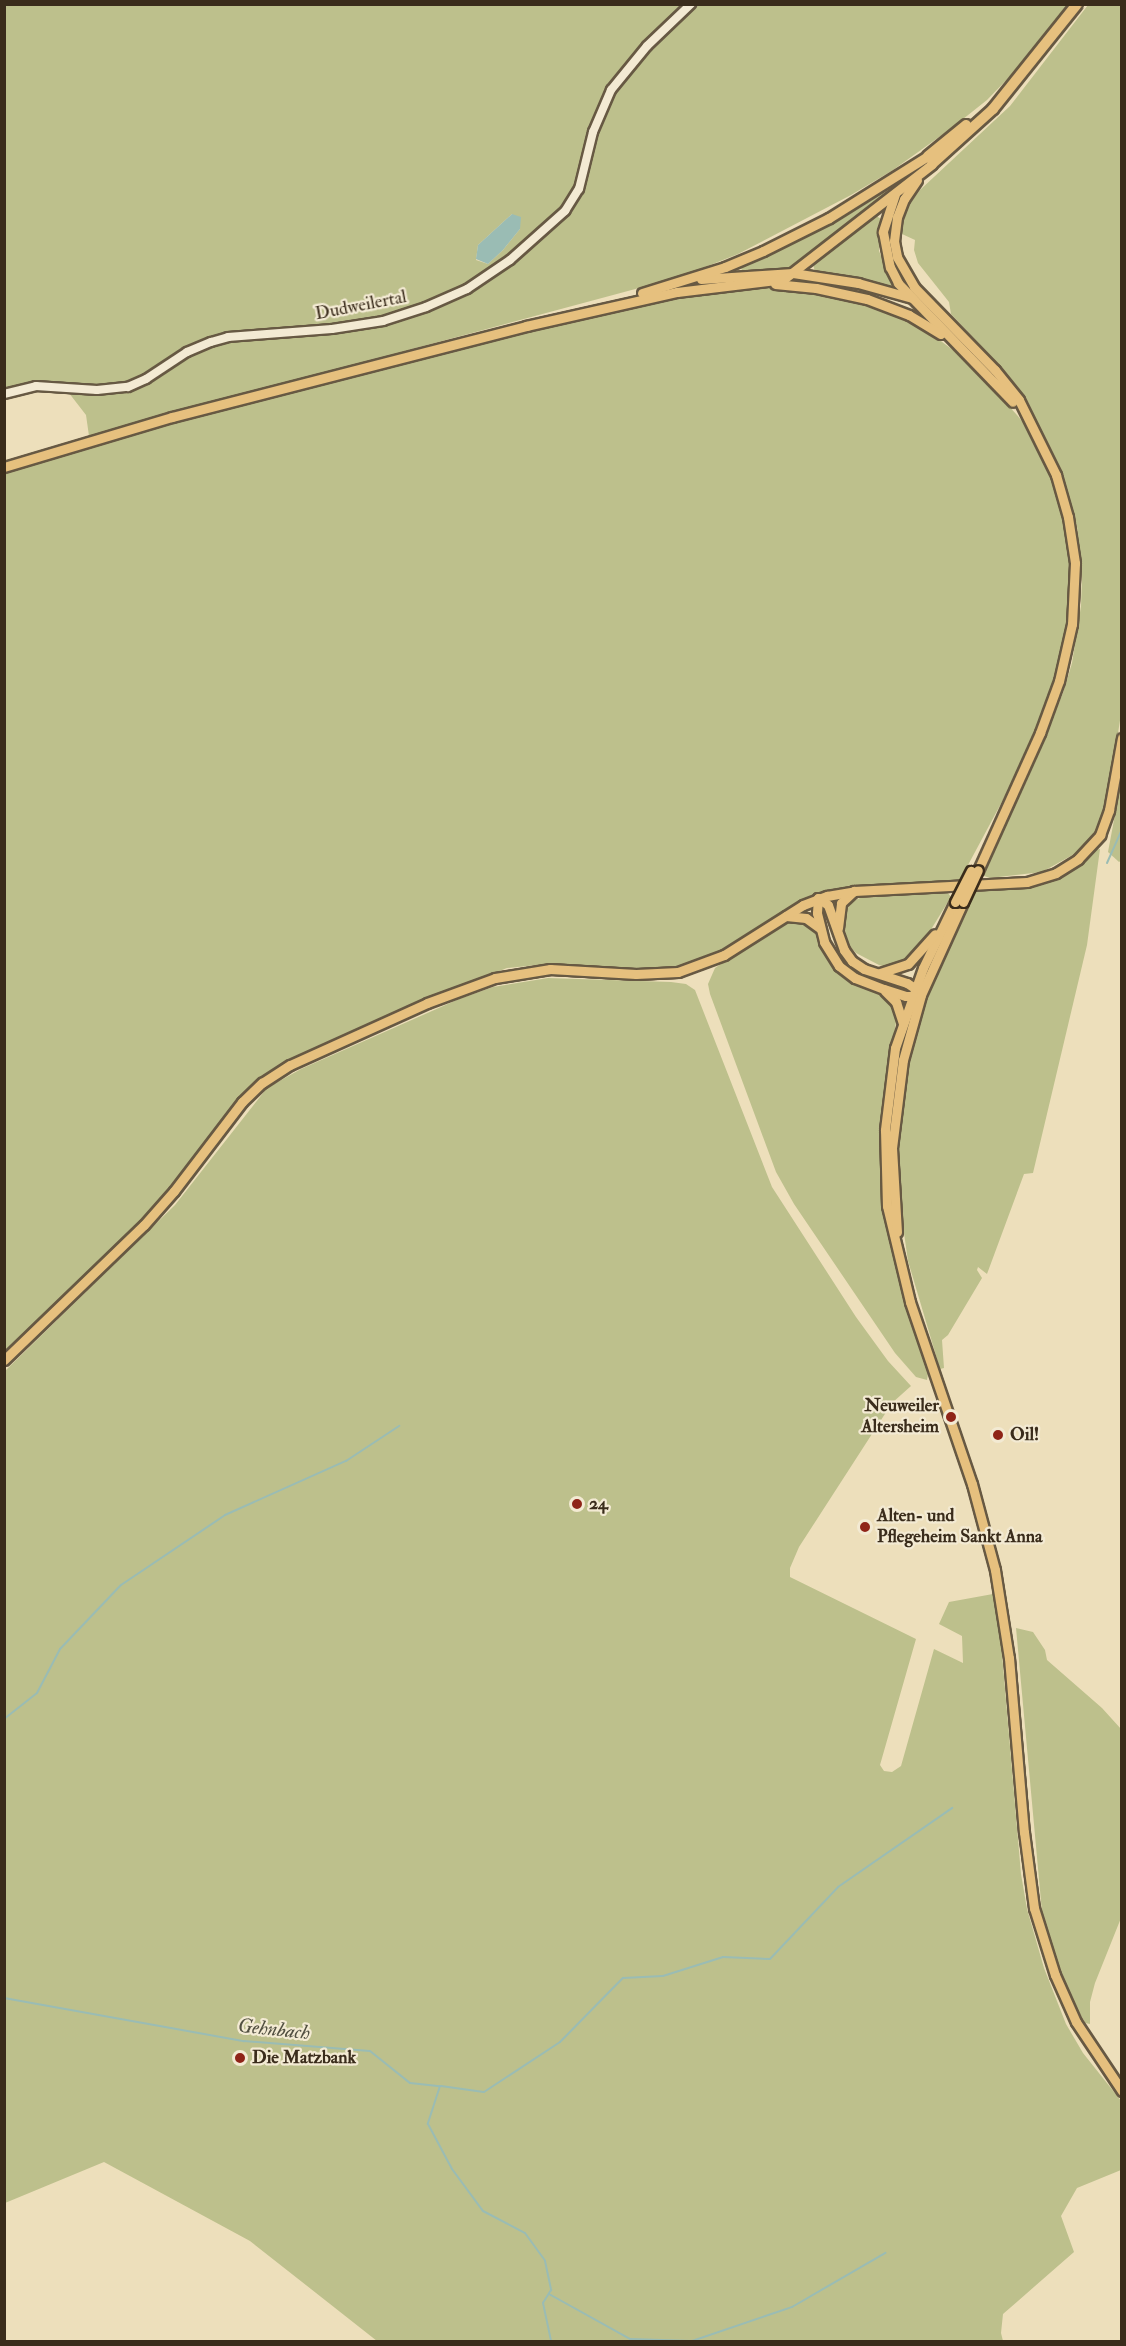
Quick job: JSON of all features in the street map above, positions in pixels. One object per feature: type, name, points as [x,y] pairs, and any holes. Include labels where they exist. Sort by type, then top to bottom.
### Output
[{"type":"highway","points":[[930,160],[1026,70],[1077,4]]},
{"type":"main road","points":[[526,326],[677,292],[777,281],[793,273],[896,192],[930,160]]},
{"type":"main road","points":[[4,467],[172,417],[526,326],[683,281],[744,259],[802,232],[930,160]]},
{"type":"main road","points":[[904,1278],[894,1197],[893,1128],[916,993],[1021,775],[1059,681],[1069,642],[1075,592],[1073,538],[1065,506],[1056,475],[1030,423],[1008,385],[934,311],[904,272],[894,241],[897,217],[904,199],[930,160]]},
{"type":"main road","points":[[896,192],[886,217],[884,248],[890,267],[910,297],[993,378],[1030,423]]},
{"type":"main road","points":[[683,281],[729,275],[793,273],[858,283],[910,297],[934,311]]},
{"type":"main road","points":[[755,283],[816,288],[867,299],[909,315],[956,344]]},
{"type":"main road","points":[[4,1360],[144,1225],[174,1191],[242,1102],[262,1083],[290,1065],[427,1003],[486,981],[550,969],[636,974],[678,972],[724,955],[784,916],[818,898],[854,891],[1027,882],[1067,867],[1089,849],[1105,823],[1122,738]]},
{"type":"main road","points":[[838,933],[839,907],[854,891]]},
{"type":"main road","points":[[818,898],[817,913],[827,950],[839,966],[855,978],[884,989],[916,993]]},
{"type":"main road","points":[[818,898],[828,905],[844,950],[852,961],[916,993]]},
{"type":"main road","points":[[875,973],[902,968],[914,959],[959,902]]},
{"type":"main road","points":[[948,915],[903,1023],[890,1073],[884,1157],[890,1226],[904,1278],[972,1484],[995,1569],[1009,1658],[1024,1832],[1034,1908],[1055,1975],[1072,2014],[1089,2045],[1122,2091]]},
{"type":"main road","points":[[784,916],[806,918],[821,930]]},
{"type":"main road","points":[[884,989],[896,1002],[903,1023]]},
{"type":"street","name":"Dudweilertal","points":[[4,394],[36,386],[97,390],[128,387],[146,379],[187,352],[228,337],[332,329],[383,321],[426,307],[467,289],[510,260],[565,211],[579,189],[593,132],[612,90],[647,46],[691,4]]},
{"type":"green space","points":[[4,5],[1069,5],[1016,70],[987,100],[893,170],[851,195],[738,254],[680,277],[89,436],[86,415],[62,384],[32,383],[5,390]],"holes":[[[512,214],[520,229],[488,264],[476,260],[478,245]]]},
{"type":"green space","points":[[1088,5],[1121,5],[1121,714],[1106,810],[1095,835],[1076,853],[1042,872],[990,878],[981,875],[1026,782],[1063,693],[1072,663],[1081,606],[1082,578],[1077,526],[1062,475],[1028,402],[999,365],[951,314],[949,302],[918,263],[914,250],[915,240],[902,234],[909,205],[920,190],[1010,106]]},
{"type":"green space","points":[[884,191],[886,195],[791,269],[742,270],[739,265],[814,232]]},
{"type":"green space","points":[[875,215],[881,219],[879,251],[896,291],[815,272],[813,264]]},
{"type":"green space","points":[[751,288],[799,288],[859,300],[914,321],[965,359],[1017,415],[1026,426],[1052,480],[1064,521],[1070,563],[1068,618],[1059,663],[1045,708],[1020,768],[960,880],[850,886],[824,893],[724,951],[690,966],[660,970],[537,965],[507,968],[415,1004],[285,1062],[268,1073],[243,1095],[141,1222],[5,1355],[5,472],[65,456],[192,415],[483,342],[664,299]]},
{"type":"green space","points":[[1121,783],[1122,860],[1119,862],[1108,852]]},
{"type":"green space","points":[[1100,849],[1087,945],[1033,1173],[1024,1174],[987,1274],[978,1267],[977,1270],[982,1278],[948,1335],[942,1340],[944,1368],[940,1369],[908,1261],[901,1212],[898,1145],[902,1097],[910,1053],[937,969],[972,892],[1034,886],[1052,881],[1082,863],[1095,850]]},
{"type":"green space","points":[[948,893],[951,897],[927,936],[904,963],[887,967],[879,965],[856,953],[846,942],[844,916],[851,902],[860,898]]},
{"type":"green space","points":[[795,920],[809,923],[815,929],[826,957],[843,975],[878,993],[893,1007],[897,1015],[883,1111],[882,1180],[890,1246],[928,1374],[927,1380],[916,1377],[895,1353],[794,1204],[776,1172],[710,994],[708,984],[715,968],[776,927]]},
{"type":"green space","points":[[548,978],[671,982],[686,984],[695,990],[772,1187],[856,1317],[888,1361],[911,1386],[892,1403],[799,1547],[790,1568],[790,1577],[916,1639],[880,1765],[884,1771],[892,1772],[901,1766],[934,1649],[963,1663],[962,1636],[939,1624],[949,1602],[993,1594],[1001,1642],[1021,1874],[1027,1909],[1044,1968],[1066,2024],[1083,2053],[1122,2102],[1121,2170],[1077,2188],[1061,2216],[1074,2252],[1003,2314],[1001,2333],[1003,2341],[377,2341],[250,2241],[104,2162],[5,2203],[5,1371],[175,1205],[267,1088],[301,1069],[459,999],[493,987]]},
{"type":"green space","points":[[1016,1628],[1033,1632],[1045,1650],[1047,1660],[1102,1708],[1121,1729],[1121,1918],[1095,1983],[1090,2002],[1090,2024],[1085,2023],[1077,2009],[1059,1969],[1042,1912]]},
{"type":"water","points":[[512,214],[521,217],[520,229],[488,264],[476,259],[478,245]]},
{"type":"waterway","points":[[1107,863],[1122,830]]},
{"type":"waterway","points":[[4,1719],[37,1693],[60,1649],[121,1585],[225,1515],[346,1461],[399,1426]]},
{"type":"waterway","points":[[441,2086],[484,2092],[560,2042],[623,1978],[663,1976],[723,1957],[770,1959],[838,1887],[952,1808]]},
{"type":"waterway","name":"Gehnbach","points":[[4,1998],[244,2041],[370,2051],[410,2083],[440,2086],[428,2124],[452,2169],[483,2211],[525,2233],[545,2261],[551,2290],[543,2303],[551,2342]]},
{"type":"waterway","points":[[549,2294],[630,2339],[692,2341],[792,2307],[885,2253]]},
{"type":"place","name":"Neuweiler Altersheim","points":[[951,1417]]},
{"type":"place","name":"Oil!","points":[[998,1435]]},
{"type":"place","name":"24","points":[[577,1504]]},
{"type":"place","name":"Alten- und Pflegeheim Sankt Anna","points":[[865,1527]]},
{"type":"place","name":"Die Matzbank","points":[[240,2058]]}]
